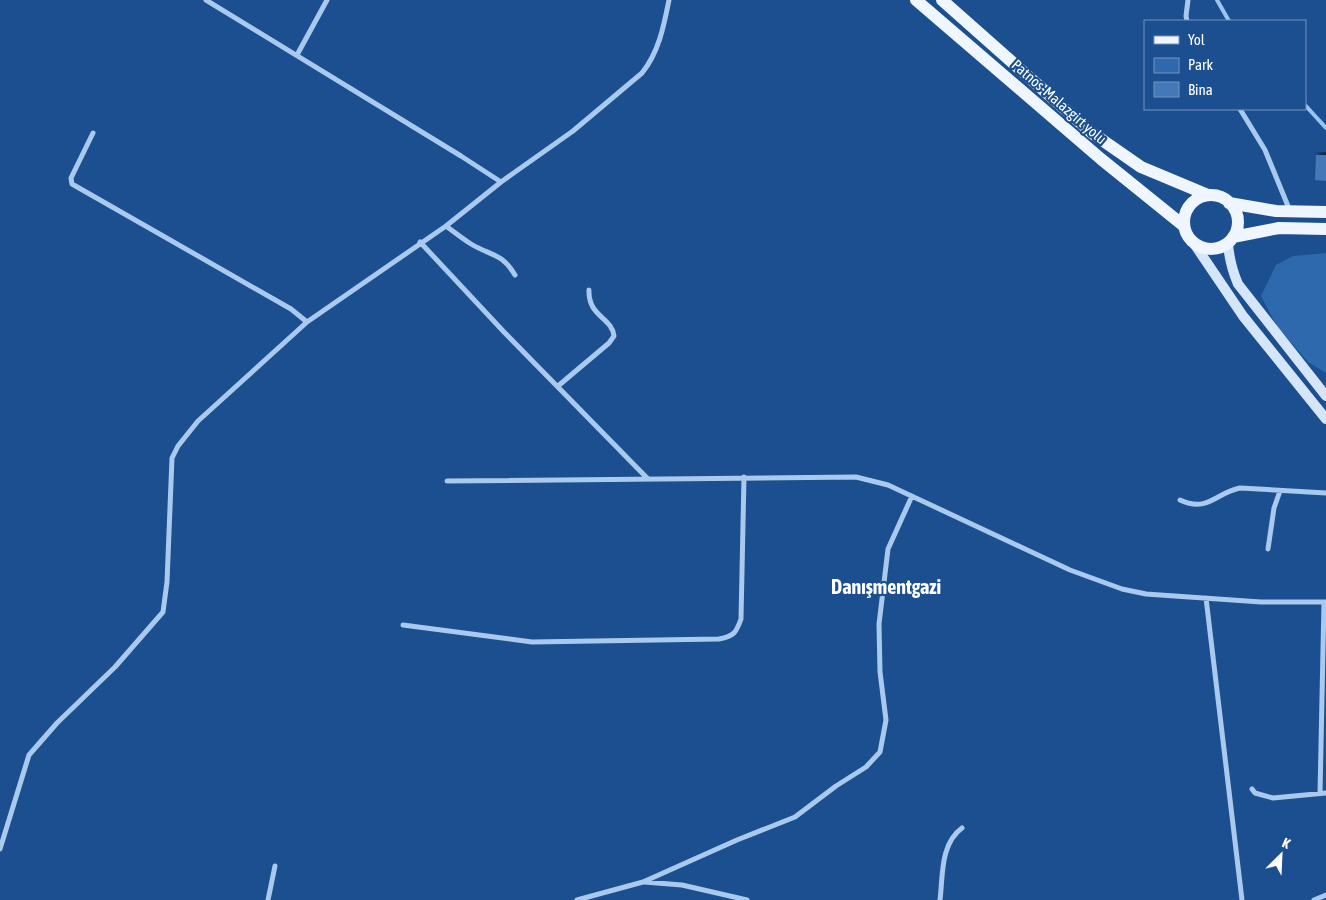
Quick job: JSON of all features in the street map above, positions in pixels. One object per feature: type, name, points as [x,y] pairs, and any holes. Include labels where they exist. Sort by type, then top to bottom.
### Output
[{"type":"main road","name":"Patnos-Malazgirt yolu","points":[[916,0],[1101,159],[1184,226]]},
{"type":"main road","points":[[942,0],[1092,133],[1141,167],[1208,195],[1223,198],[1229,203],[1234,209],[1238,223],[1230,240],[1229,259],[1238,284],[1326,396]]},
{"type":"main road","points":[[1208,195],[1192,202],[1187,209],[1184,217],[1184,226],[1188,238],[1243,316],[1326,419]]},
{"type":"main road","points":[[1229,203],[1290,212],[1326,212]]},
{"type":"main road","points":[[1192,242],[1199,247],[1214,249],[1230,240],[1279,228],[1326,229]]},
{"type":"street","points":[[206,0],[461,156],[500,182]]},
{"type":"street","points":[[297,55],[327,0]]},
{"type":"street","points":[[0,849],[29,755],[57,723],[115,667],[163,612],[167,582],[172,458],[178,446],[198,421],[307,322],[420,242],[446,226],[500,182],[573,131],[642,73],[650,64],[660,38],[669,0]]},
{"type":"street","points":[[1187,20],[1186,9],[1188,0]]},
{"type":"street","points":[[1241,110],[1265,150],[1290,212]]},
{"type":"street","points":[[93,133],[71,178],[72,184],[291,308],[307,322]]},
{"type":"street","points":[[446,226],[471,244],[503,259],[515,275]]},
{"type":"street","points":[[420,242],[504,332],[648,479]]},
{"type":"street","points":[[558,386],[609,343],[614,336],[611,328],[590,305],[588,298],[589,290]]},
{"type":"street","points":[[403,625],[532,642],[719,639],[732,636],[737,630],[741,619],[744,477]]},
{"type":"street","points":[[447,481],[856,477],[888,485],[1095,580],[1146,594],[1261,602],[1325,602],[1323,793],[1273,798],[1254,793],[1252,789]]},
{"type":"street","points":[[1180,500],[1188,503],[1208,503],[1240,488],[1326,493]]},
{"type":"street","points":[[1268,549],[1274,508],[1280,491]]},
{"type":"street","points":[[576,900],[643,882],[737,840],[795,817],[836,786],[866,767],[880,752],[886,720],[880,672],[879,624],[888,549],[912,496]]},
{"type":"street","points":[[1206,598],[1242,900]]},
{"type":"street","points":[[940,900],[946,850],[954,834],[962,828]]},
{"type":"street","points":[[268,900],[275,866]]},
{"type":"street","points":[[643,882],[682,885],[747,900]]},
{"type":"street","points":[[1314,900],[1326,896]]},
{"type":"green space","points":[[1326,253],[1326,373],[1308,362],[1277,326],[1261,296],[1276,265],[1293,256]]},
{"type":"building","points":[[1316,155],[1326,155],[1326,181],[1315,180]]},
{"type":"waterway","points":[[1217,0],[1228,20]]},
{"type":"waterway","points":[[1306,106],[1326,128]]},
{"type":"district","name":"Danışmentgazi","points":[[886,587]]}]
